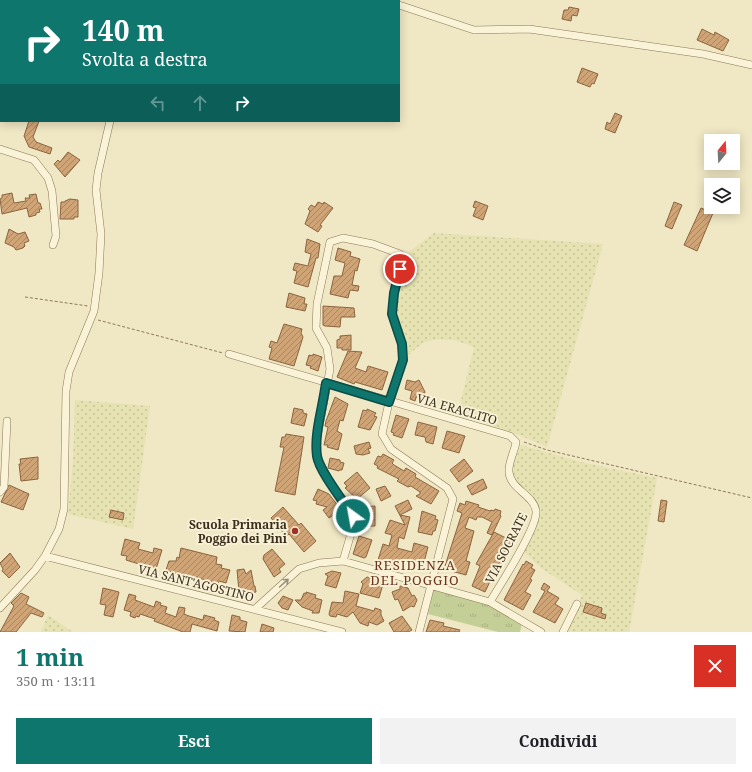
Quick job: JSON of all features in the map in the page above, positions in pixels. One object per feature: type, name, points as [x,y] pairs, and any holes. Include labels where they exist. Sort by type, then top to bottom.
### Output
[{"type":"street","points":[[400,4],[474,30],[529,29],[703,54],[752,65]]},
{"type":"street","points":[[0,608],[35,570],[45,556],[59,528],[64,509],[66,391],[69,372],[92,318],[94,307],[99,273],[101,234],[96,190],[98,173],[110,122]]},
{"type":"street","points":[[0,149],[34,160],[48,178],[53,199],[56,236],[53,245]]},
{"type":"street","points":[[343,562],[352,530],[353,516],[329,481],[317,457],[317,438],[326,383],[330,369],[327,348],[316,328],[317,304],[330,242],[343,238],[373,244],[400,254],[403,257],[394,293],[392,314],[402,344],[403,360],[389,402],[382,434],[391,449],[447,488],[453,499],[419,632]]},
{"type":"street","name":"VIA ERACLITO","points":[[229,354],[389,402],[510,436],[516,442]]},
{"type":"street","points":[[0,492],[4,487],[7,421]]},
{"type":"street","name":"VIA SOCRATE","points":[[490,602],[522,546],[536,517],[534,505],[512,480],[509,474],[516,442]]},
{"type":"street","name":"VIA SANT'AGOSTINO","points":[[45,556],[342,632]]},
{"type":"street","points":[[255,609],[299,569],[319,563],[343,562],[490,602],[541,632]]},
{"type":"street","points":[[563,632],[577,604]]},
{"type":"path","points":[[25,297],[94,307]]},
{"type":"path","points":[[92,318],[229,354]]},
{"type":"path","points":[[516,442],[524,442],[547,450],[752,498]]},
{"type":"shaded area","points":[[434,233],[603,244],[547,447],[519,435],[457,417],[474,347],[455,340],[439,339],[424,342],[408,355],[406,342],[396,314],[396,298],[410,251]]},
{"type":"shaded area","points":[[75,400],[150,406],[133,529],[68,514],[73,460]]},
{"type":"shaded area","points":[[521,445],[581,462],[657,478],[629,632],[566,632],[582,595],[541,568],[524,552],[540,516],[541,508],[514,478],[512,472]]},
{"type":"shaded area","points":[[48,615],[73,632],[41,632]]},
{"type":"green space","points":[[434,587],[492,605],[522,623],[520,632],[498,632],[428,614]]},
{"type":"building","points":[[569,7],[579,9],[577,16],[572,15],[571,21],[562,19],[564,10],[568,10]]},
{"type":"building","points":[[702,29],[714,35],[715,32],[729,40],[723,51],[697,40]]},
{"type":"building","points":[[582,68],[598,74],[594,84],[592,83],[590,87],[577,82]]},
{"type":"building","points":[[615,113],[622,116],[615,133],[605,129],[607,122],[610,124]]},
{"type":"building","points":[[29,122],[39,122],[33,137],[36,142],[52,148],[50,154],[29,147],[24,136]]},
{"type":"building","points":[[68,152],[80,160],[65,177],[54,164],[58,160],[60,162]]},
{"type":"building","points":[[12,193],[14,203],[26,201],[25,198],[30,198],[29,195],[36,194],[38,203],[40,203],[42,209],[39,209],[40,212],[36,213],[36,215],[29,217],[27,208],[2,214],[0,199],[2,198],[2,195]]},
{"type":"building","points":[[70,199],[78,200],[78,217],[74,217],[74,219],[60,219],[61,202],[65,202]]},
{"type":"building","points":[[475,201],[488,206],[483,220],[473,216],[476,208],[473,207]]},
{"type":"building","points":[[318,202],[323,204],[324,202],[333,208],[320,225],[322,226],[318,232],[305,224],[310,211],[308,209],[311,205],[315,207]]},
{"type":"building","points":[[674,202],[682,205],[672,229],[665,226]]},
{"type":"building","points":[[701,208],[704,209],[704,214],[713,214],[697,251],[684,245]]},
{"type":"building","points":[[9,229],[18,234],[25,232],[29,241],[24,243],[25,246],[23,248],[16,250],[14,247],[5,243]]},
{"type":"building","points":[[307,239],[320,244],[318,258],[316,258],[308,287],[294,283],[297,271],[293,270],[295,263],[308,266],[311,254],[305,252]]},
{"type":"building","points":[[338,248],[351,252],[350,256],[360,259],[357,271],[355,270],[352,285],[359,286],[358,291],[350,290],[348,298],[330,294],[334,276],[342,276],[345,263],[335,260]]},
{"type":"building","points":[[289,293],[305,298],[304,304],[307,304],[305,311],[286,307]]},
{"type":"building","points":[[323,306],[354,308],[355,317],[341,317],[340,327],[325,326],[323,325]]},
{"type":"building","points":[[284,324],[302,329],[301,333],[303,337],[294,366],[269,359],[272,348],[269,347],[271,341],[277,343]]},
{"type":"building","points":[[351,335],[351,350],[342,350],[342,348],[337,348],[337,340],[340,339],[340,336]]},
{"type":"building","points":[[348,351],[362,352],[355,368],[366,372],[368,366],[388,372],[382,390],[355,382],[354,384],[337,377]]},
{"type":"building","points":[[313,354],[322,357],[318,371],[310,368],[311,366],[306,365],[309,355],[313,356]]},
{"type":"building","points":[[407,380],[415,382],[419,380],[425,392],[423,399],[416,397],[415,401],[410,399],[412,391],[405,389]]},
{"type":"building","points":[[335,397],[348,404],[343,421],[340,420],[337,431],[342,434],[338,450],[327,447],[328,445],[324,445],[328,427],[325,426],[326,421]]},
{"type":"building","points":[[294,408],[303,410],[303,413],[307,414],[304,426],[291,423]]},
{"type":"building","points":[[367,409],[376,413],[374,416],[377,417],[370,430],[358,427],[363,410],[367,411]]},
{"type":"building","points":[[396,415],[409,419],[402,438],[393,435],[394,433],[391,432]]},
{"type":"building","points":[[418,422],[437,427],[433,444],[426,442],[425,437],[415,435]]},
{"type":"building","points":[[447,431],[465,436],[459,453],[442,448]]},
{"type":"building","points":[[286,434],[304,437],[295,495],[275,491],[284,447],[280,447],[282,437],[285,437]]},
{"type":"building","points":[[369,442],[371,448],[368,449],[370,453],[363,455],[356,454],[354,446]]},
{"type":"building","points":[[383,454],[394,460],[392,463],[394,465],[404,471],[406,468],[416,474],[415,477],[439,491],[431,504],[416,496],[420,494],[420,492],[411,486],[408,487],[397,481],[399,479],[377,468],[378,466],[374,464],[378,456],[381,457]]},
{"type":"building","points":[[38,457],[38,479],[21,481],[19,464],[21,464],[20,459]]},
{"type":"building","points":[[330,458],[340,460],[340,462],[344,463],[342,470],[339,471],[328,468]]},
{"type":"building","points":[[464,459],[473,471],[459,482],[450,470]]},
{"type":"building","points":[[357,472],[370,488],[357,499],[345,488],[347,486],[344,483]]},
{"type":"building","points":[[483,479],[487,488],[472,495],[467,486]]},
{"type":"building","points":[[9,485],[29,494],[23,510],[1,502]]},
{"type":"building","points":[[385,486],[391,496],[381,501],[376,489]]},
{"type":"building","points":[[318,489],[329,494],[341,510],[329,518],[323,510],[327,507],[316,504],[317,501],[313,500]]},
{"type":"building","points":[[408,500],[412,509],[400,515],[410,517],[404,539],[399,537],[397,548],[412,552],[414,543],[428,547],[423,566],[400,560],[399,566],[396,565],[395,567],[382,563],[382,561],[378,560],[383,544],[389,546],[392,535],[385,533],[390,520],[405,525],[395,506]]},
{"type":"building","points":[[661,500],[667,501],[664,522],[658,521]]},
{"type":"building","points":[[466,501],[479,505],[478,507],[490,511],[494,511],[495,509],[501,511],[501,516],[492,535],[487,533],[492,522],[482,517],[477,517],[476,520],[469,517],[465,528],[474,531],[466,561],[470,562],[466,575],[444,569],[462,513],[457,511],[460,503],[465,505]]},
{"type":"building","points":[[375,506],[375,526],[361,526],[361,507]]},
{"type":"building","points":[[283,507],[299,525],[301,523],[316,541],[304,552],[289,534],[286,536],[271,518]]},
{"type":"building","points":[[111,510],[124,513],[123,520],[109,517]]},
{"type":"building","points":[[422,511],[436,516],[435,519],[438,520],[435,531],[433,531],[432,535],[418,532]]},
{"type":"building","points":[[494,532],[512,541],[512,545],[496,574],[494,573],[485,592],[472,586],[480,566],[476,564]]},
{"type":"building","points":[[359,536],[372,540],[366,557],[364,558],[353,554]]},
{"type":"building","points":[[125,539],[140,543],[138,549],[153,553],[154,548],[162,550],[156,569],[151,567],[150,570],[142,568],[142,565],[126,560],[127,556],[121,555]]},
{"type":"building","points":[[181,548],[217,557],[216,564],[222,565],[221,568],[230,570],[226,583],[219,581],[218,584],[196,577],[195,580],[166,570],[169,561],[176,561],[177,557],[179,558]]},
{"type":"building","points":[[272,549],[285,564],[279,569],[281,572],[274,577],[263,559],[264,555]]},
{"type":"building","points":[[10,553],[20,567],[9,578],[2,571],[3,569],[0,563]]},
{"type":"building","points":[[526,561],[533,565],[531,568],[535,570],[530,579],[532,580],[525,592],[531,595],[523,610],[504,600]]},
{"type":"building","points":[[244,569],[246,574],[251,570],[256,592],[248,594],[247,591],[239,591],[237,570]]},
{"type":"building","points":[[332,571],[341,573],[336,588],[325,585],[328,576],[325,574]]},
{"type":"building","points":[[367,577],[381,581],[383,584],[379,598],[360,593],[363,584],[361,582]]},
{"type":"building","points":[[544,583],[550,587],[547,591],[559,598],[555,604],[563,609],[555,623],[533,612],[545,591],[541,589]]},
{"type":"building","points":[[400,586],[408,588],[412,596],[414,595],[417,600],[414,607],[411,606],[403,611],[398,599],[395,600],[392,592],[400,589]]},
{"type":"building","points":[[103,588],[119,592],[113,617],[104,615],[106,605],[100,604]]},
{"type":"building","points":[[345,591],[359,594],[356,606],[374,611],[375,608],[381,610],[381,615],[384,621],[377,625],[369,622],[368,626],[360,623],[353,612],[347,617],[337,614],[336,617],[330,616],[329,614],[332,602],[343,603]]},
{"type":"building","points":[[306,592],[316,595],[315,598],[322,600],[319,613],[312,613],[313,611],[302,607],[295,600],[301,600]]},
{"type":"building","points":[[21,593],[29,597],[26,604],[44,613],[42,617],[31,613],[16,632],[0,632],[14,606],[11,603]]},
{"type":"building","points":[[129,594],[136,596],[135,600],[154,607],[156,601],[161,603],[160,605],[167,607],[165,613],[176,617],[179,607],[185,608],[184,614],[189,616],[203,620],[204,615],[215,618],[214,620],[219,622],[217,631],[192,624],[190,632],[183,632],[140,614],[139,617],[136,616],[135,618],[130,616],[131,612],[124,610]]},
{"type":"building","points":[[283,596],[293,600],[288,610],[282,608],[278,603]]},
{"type":"building","points":[[586,603],[602,608],[601,613],[606,615],[605,619],[583,612]]},
{"type":"building","points":[[232,615],[240,617],[240,620],[247,622],[245,632],[229,631]]},
{"type":"building","points":[[402,616],[412,630],[408,632],[394,632],[389,623]]},
{"type":"building","points":[[430,620],[444,623],[443,626],[460,630],[459,632],[426,632]]},
{"type":"building","points":[[262,624],[274,628],[273,632],[260,632]]},
{"type":"place","name":"Scuola Primaria Poggio dei Pini","points":[[295,531]]},
{"type":"district","name":"RESIDENZA DEL POGGIO","points":[[415,572]]},
{"type":"route","points":[[353,516],[329,481],[317,457],[317,438],[326,383],[389,402],[403,360],[402,344],[392,314],[394,293],[400,269]]}]
